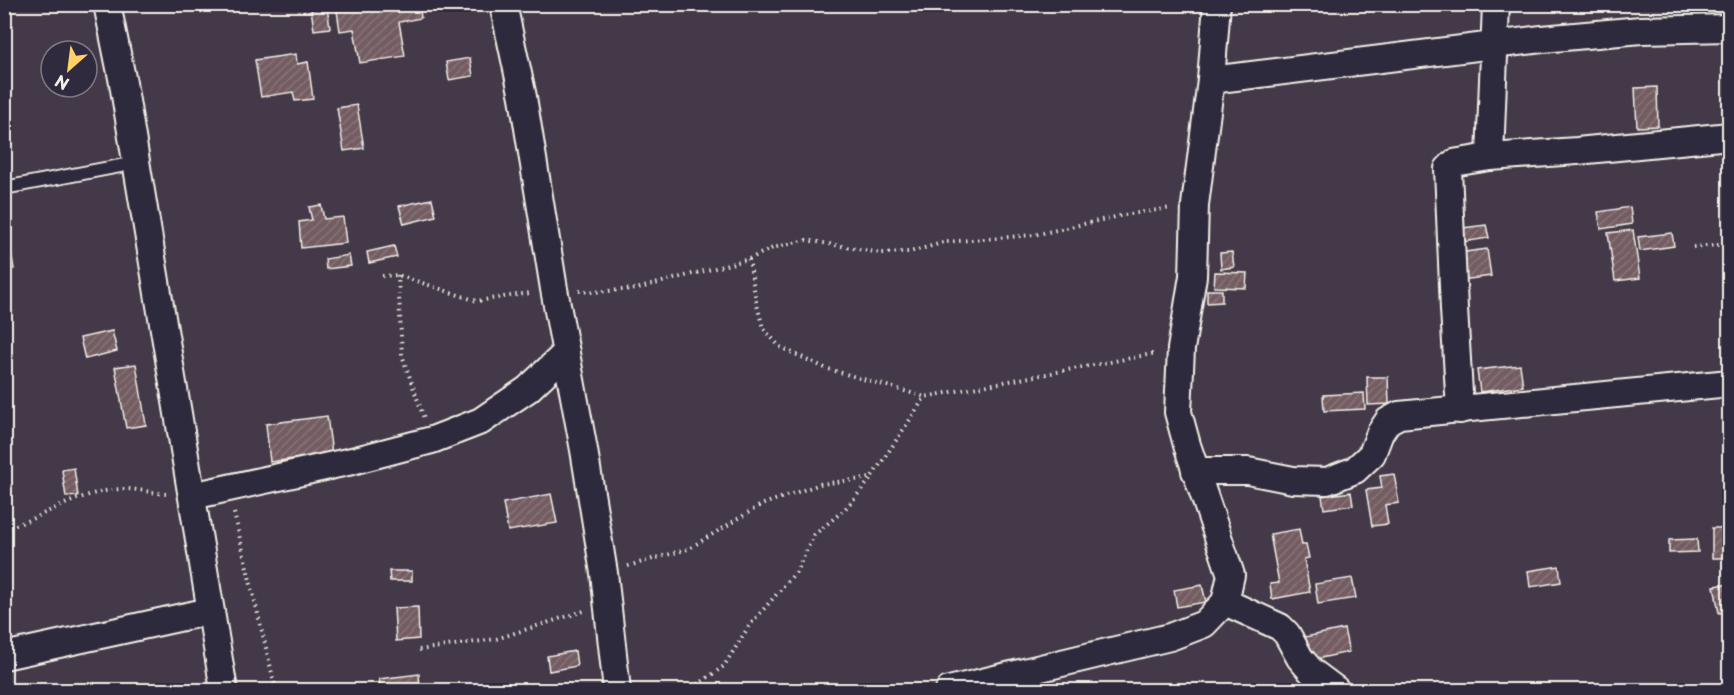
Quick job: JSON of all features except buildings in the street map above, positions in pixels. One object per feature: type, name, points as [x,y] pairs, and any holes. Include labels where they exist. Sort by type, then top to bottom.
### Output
[{"type":"street","points":[[107,4],[123,83],[224,690]]},
{"type":"street","points":[[503,4],[523,97],[604,573],[618,690]]},
{"type":"street","points":[[949,690],[1170,637],[1204,624],[1225,602],[1231,575],[1195,471],[1178,412],[1181,349],[1193,276],[1195,205],[1211,80],[1217,4]]},
{"type":"street","points":[[1490,157],[1496,4]]},
{"type":"street","points":[[1211,80],[1495,45],[1641,30],[1730,28]]},
{"type":"street","points":[[1460,410],[1446,173],[1448,169],[1454,163],[1490,157],[1577,151],[1730,135]]},
{"type":"street","points":[[192,496],[352,461],[432,440],[481,421],[528,389],[566,354]]},
{"type":"street","points":[[1195,471],[1248,471],[1293,480],[1327,481],[1356,470],[1372,454],[1380,433],[1388,421],[1399,415],[1730,383]]},
{"type":"street","points":[[1225,602],[1280,627],[1312,672],[1336,690]]},
{"type":"street","points":[[4,656],[210,611]]},
{"type":"lane","points":[[4,188],[136,163]]},
{"type":"path","points":[[382,276],[398,275],[477,301],[554,289],[593,292],[636,289],[749,259],[772,248],[806,240],[881,253],[910,252],[946,242],[1034,235],[1124,215],[1195,205]]},
{"type":"path","points":[[1693,247],[1730,244]]},
{"type":"path","points":[[749,259],[763,328],[780,346],[825,368],[925,397],[1181,349]]},
{"type":"path","points":[[398,275],[402,355],[432,440]]},
{"type":"path","points":[[680,690],[700,683],[724,666],[749,626],[796,572],[814,535],[844,510],[871,478],[925,397]]},
{"type":"path","points":[[604,573],[688,549],[761,505],[820,484],[871,478]]},
{"type":"path","points":[[228,488],[276,690]]},
{"type":"path","points":[[4,529],[94,494],[124,489],[192,496]]},
{"type":"path","points":[[419,650],[496,639],[607,603]]}]
